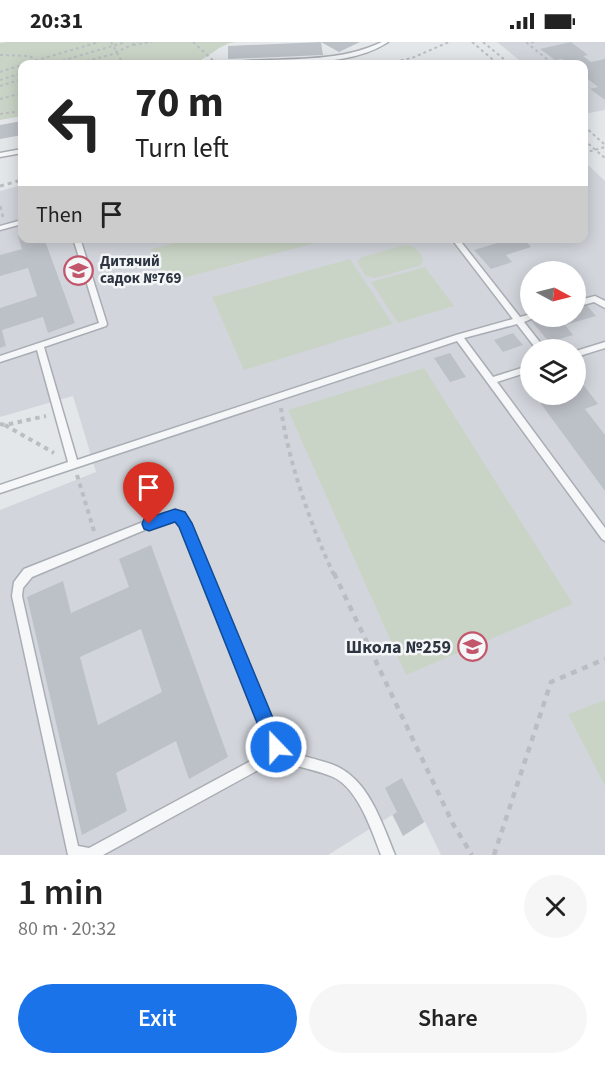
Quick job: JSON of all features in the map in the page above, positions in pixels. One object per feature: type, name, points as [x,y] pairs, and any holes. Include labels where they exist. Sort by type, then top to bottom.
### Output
[{"type":"lane","points":[[301,60],[350,57],[370,51],[386,42]]},
{"type":"lane","points":[[0,155],[18,152]]},
{"type":"lane","points":[[0,228],[18,223]]},
{"type":"lane","points":[[0,359],[103,324],[78,243]]},
{"type":"lane","points":[[458,243],[533,339]]},
{"type":"lane","points":[[586,301],[595,299],[605,305]]},
{"type":"lane","points":[[0,489],[73,463],[459,338],[519,321]]},
{"type":"lane","points":[[459,338],[605,536]]},
{"type":"lane","points":[[586,351],[605,345]]},
{"type":"lane","points":[[40,346],[73,463]]},
{"type":"lane","points":[[492,380],[520,371]]},
{"type":"lane","points":[[280,752],[90,855],[73,852],[17,596],[18,586],[28,573],[166,517],[180,517],[276,747],[284,756],[339,773],[354,784],[388,855]]},
{"type":"path","points":[[0,55],[26,56],[39,60],[99,42]]},
{"type":"path","points":[[111,42],[120,60]]},
{"type":"path","points":[[65,60],[123,42],[130,45],[152,42]]},
{"type":"path","points":[[90,60],[116,53],[138,42]]},
{"type":"path","points":[[192,42],[212,60]]},
{"type":"path","points":[[402,60],[449,42]]},
{"type":"path","points":[[472,42],[493,60]]},
{"type":"path","points":[[483,42],[505,60]]},
{"type":"path","points":[[534,42],[527,44],[546,60]]},
{"type":"path","points":[[0,72],[18,67]]},
{"type":"path","points":[[0,80],[18,74]]},
{"type":"path","points":[[0,86],[18,80]]},
{"type":"path","points":[[0,99],[18,94]]},
{"type":"path","points":[[0,114],[18,112]]},
{"type":"path","points":[[588,130],[605,146],[588,152]]},
{"type":"path","points":[[588,144],[605,158]]},
{"type":"path","points":[[0,186],[18,181]]},
{"type":"path","points":[[280,396],[284,432],[321,547],[453,824],[472,855]]},
{"type":"path","points":[[3,424],[58,413]]},
{"type":"path","points":[[3,424],[73,463],[98,545]]},
{"type":"path","points":[[494,855],[551,682],[605,659]]},
{"type":"shaded area","points":[[497,42],[605,42],[605,110],[588,113],[588,60],[519,60]]},
{"type":"shaded area","points":[[588,165],[605,181],[605,855],[441,855],[425,822],[403,836],[392,815],[328,855],[0,855],[0,510],[96,472],[73,396],[0,417],[0,191],[18,186],[18,243],[588,243]]},
{"type":"green space","points":[[236,42],[224,45],[200,60],[18,60],[18,117],[0,120],[0,43]]},
{"type":"green space","points":[[176,243],[312,244],[164,283],[151,249]]},
{"type":"green space","points":[[405,245],[420,252],[423,262],[419,266],[374,278],[365,275],[357,261],[362,257]]},
{"type":"green space","points":[[350,259],[393,324],[244,370],[212,297]]},
{"type":"green space","points":[[425,267],[454,306],[398,323],[371,282]]},
{"type":"green space","points":[[424,368],[573,604],[406,675],[288,410]]},
{"type":"green space","points":[[605,700],[605,786],[568,714]]},
{"type":"building","points":[[321,42],[360,42],[339,52]]},
{"type":"building","points":[[321,42],[323,55],[228,59],[228,46]]},
{"type":"building","points":[[571,42],[588,55],[583,56],[591,62],[605,59],[605,100],[590,89],[598,87],[588,79],[588,60],[555,60],[540,49]]},
{"type":"building","points":[[18,122],[18,136],[0,139],[0,125]]},
{"type":"building","points":[[20,243],[46,243],[75,323],[48,333],[43,317],[2,330],[6,346],[0,348],[0,308],[37,296],[28,268],[0,276],[0,255],[22,249]]},
{"type":"building","points":[[497,243],[527,243],[531,247],[506,255],[512,262],[491,269],[474,250]]},
{"type":"building","points":[[586,304],[596,316],[586,319]]},
{"type":"building","points":[[537,327],[567,327],[573,335],[559,339],[547,339]]},
{"type":"building","points":[[513,333],[520,341],[520,346],[503,352],[494,340]]},
{"type":"building","points":[[450,353],[466,377],[450,382],[434,358]]},
{"type":"building","points":[[586,388],[598,404],[585,409],[605,435],[605,491],[542,405],[586,405]]},
{"type":"building","points":[[151,545],[228,757],[189,779],[176,741],[116,773],[127,811],[82,835],[27,597],[63,581],[71,613],[129,587],[119,559]],"holes":[[[141,629],[162,692],[98,725],[80,657]]]},
{"type":"building","points":[[402,778],[424,822],[403,836],[393,815],[397,812],[385,788]]},
{"type":"place","name":"Дитячий садок №769","points":[[79,270]]},
{"type":"place","name":"Школа №259","points":[[472,647]]},
{"type":"route","points":[[149,524],[175,516],[180,517],[184,523],[276,747]]}]
